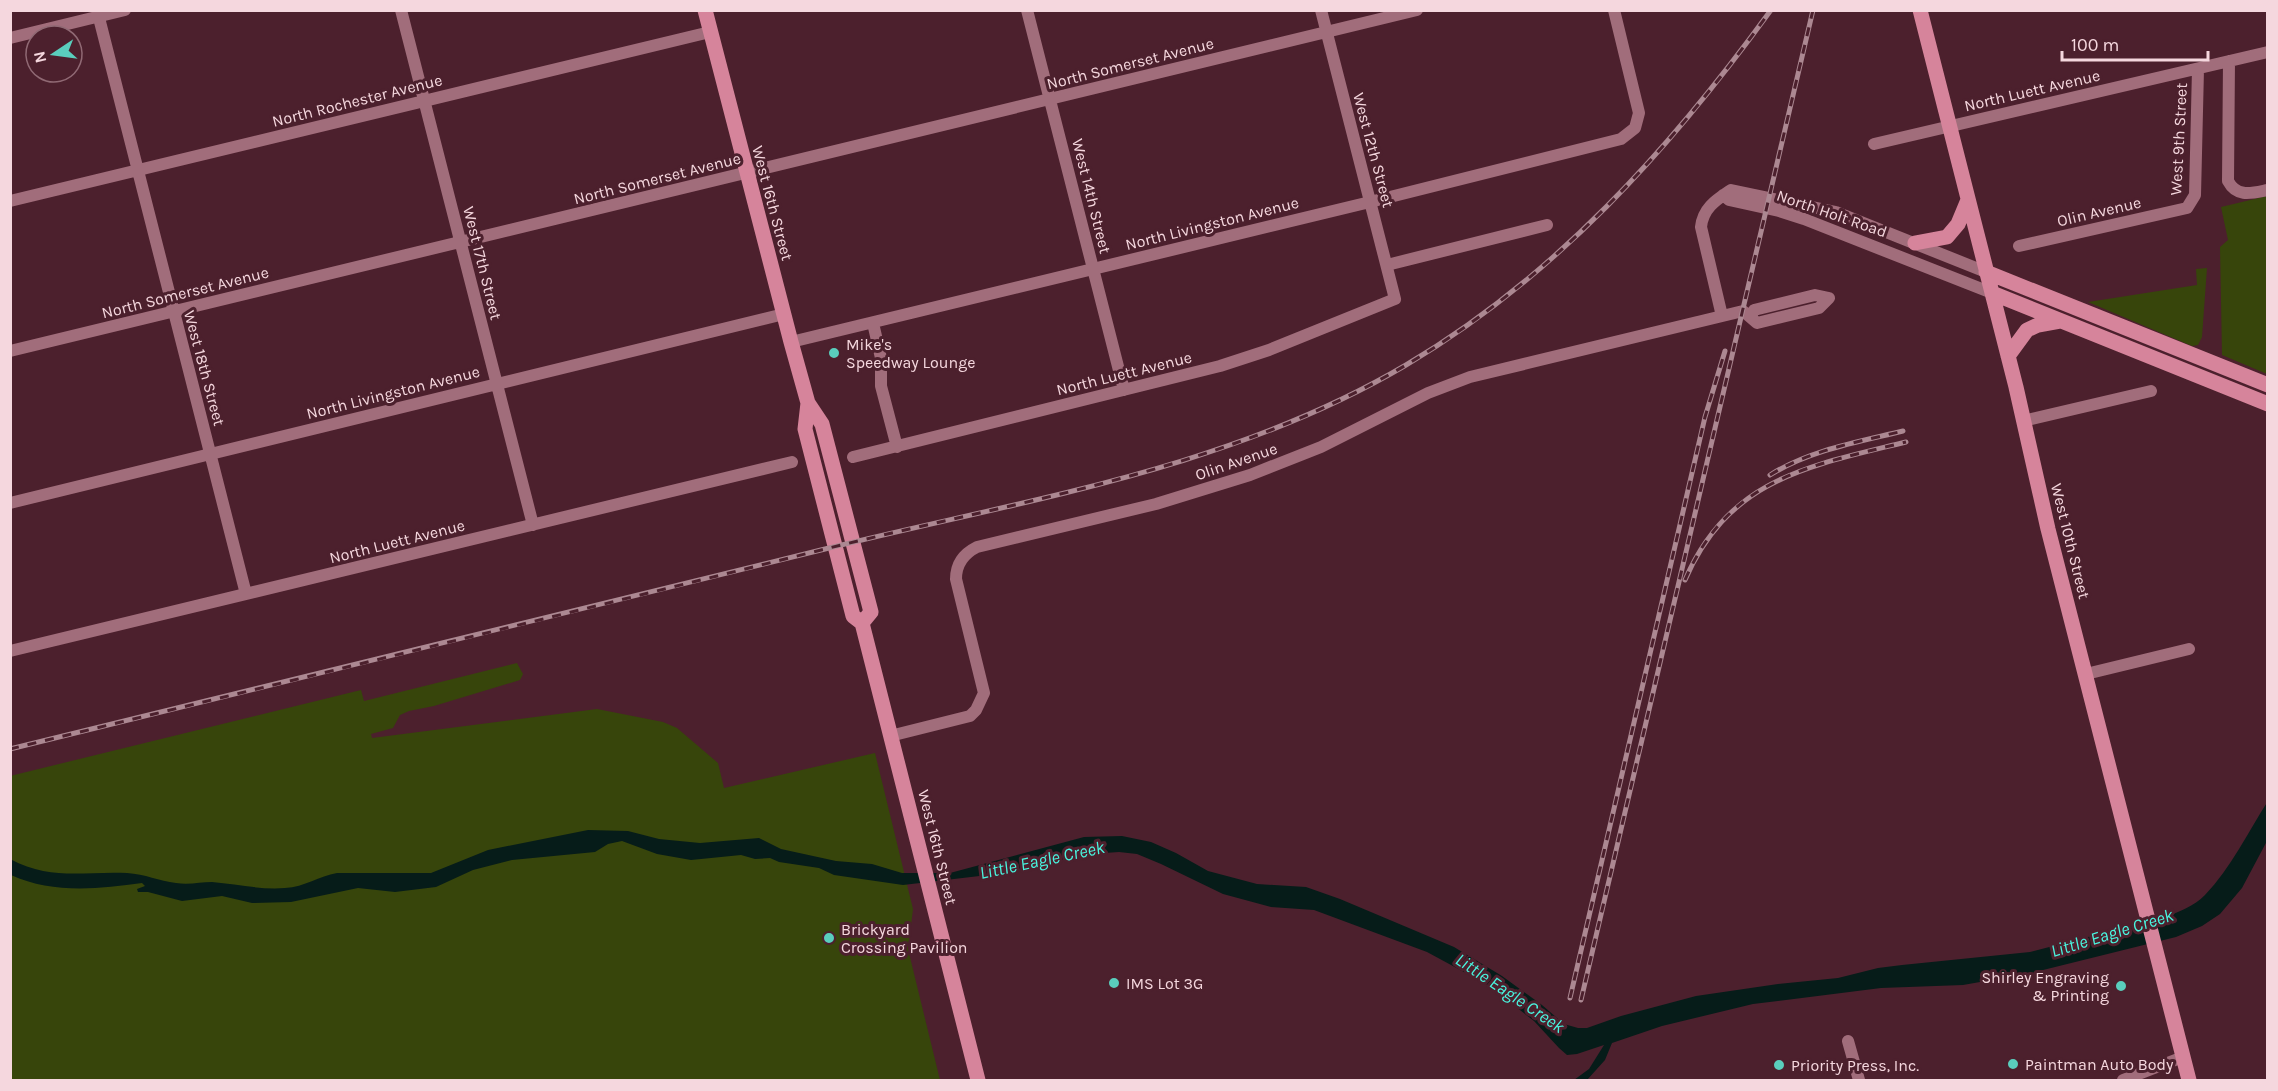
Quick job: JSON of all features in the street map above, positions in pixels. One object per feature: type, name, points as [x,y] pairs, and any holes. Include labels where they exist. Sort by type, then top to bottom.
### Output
[{"type":"main road","name":"West 16th Street","points":[[705,10],[790,342],[808,403],[805,429],[853,616],[862,623],[978,1080]]},
{"type":"main road","name":"West 10th Street","points":[[1920,10],[2008,356],[2048,529],[2189,1080]]},
{"type":"main road","points":[[1915,243],[1947,237],[1958,224],[1968,200]]},
{"type":"main road","name":"North Holt Road","points":[[1986,272],[2268,385]]},
{"type":"main road","name":"North Holt Road","points":[[1992,293],[2268,404]]},
{"type":"main road","points":[[2008,356],[2027,330],[2038,325],[2061,321]]},
{"type":"street","points":[[10,38],[98,14],[125,10]]},
{"type":"street","name":"West 17th Street","points":[[401,10],[533,525]]},
{"type":"street","name":"West 14th Street","points":[[1027,10],[1124,390]]},
{"type":"street","name":"West 12th Street","points":[[1321,10],[1395,298]]},
{"type":"street","name":"North Somerset Avenue","points":[[10,351],[1417,10]]},
{"type":"street","name":"North Livingston Avenue","points":[[790,342],[1621,139],[1630,134],[1636,126],[1640,113],[1614,10]]},
{"type":"street","name":"West 18th Street","points":[[98,14],[246,594]]},
{"type":"street","name":"North Rochester Avenue","points":[[10,201],[710,32]]},
{"type":"street","name":"North Luett Avenue","points":[[1874,144],[2268,52]]},
{"type":"street","points":[[2229,61],[2227,177],[2234,189],[2248,194],[2268,190]]},
{"type":"street","name":"West 9th Street","points":[[2187,208],[2195,195],[2198,69]]},
{"type":"street","name":"North Holt Road","points":[[1986,272],[1836,212],[1731,190],[1723,195],[1729,200],[1804,219],[1992,293]]},
{"type":"street","points":[[1722,316],[1701,227],[1706,210],[1723,195]]},
{"type":"street","name":"Olin Avenue","points":[[2019,246],[2187,208]]},
{"type":"street","points":[[1387,265],[1547,225]]},
{"type":"street","name":"Olin Avenue","points":[[890,736],[970,716],[984,693],[956,579],[960,560],[971,550],[1177,498],[1250,475],[1321,447],[1428,393],[1457,381],[1743,311],[1757,323],[1819,308],[1829,298],[1815,295],[1754,310],[1751,317]]},
{"type":"street","name":"North Luett Avenue","points":[[853,457],[1251,356],[1395,298]]},
{"type":"street","name":"North Livingston Avenue","points":[[10,503],[783,314]]},
{"type":"street","points":[[873,323],[881,358],[881,386],[897,447]]},
{"type":"street","points":[[2024,421],[2151,391]]},
{"type":"street","name":"North Luett Avenue","points":[[10,651],[792,462]]},
{"type":"street","points":[[2086,674],[2189,650]]},
{"type":"street","points":[[1848,1041],[1858,1080]]},
{"type":"street","points":[[2123,1080],[2183,1057]]},
{"type":"green space","points":[[2268,196],[2267,374],[2222,355],[2220,247],[2228,240],[2221,207]]},
{"type":"green space","points":[[2207,268],[2202,337],[2198,345],[2192,346],[2088,302],[2197,285],[2196,269]]},
{"type":"green space","points":[[517,663],[523,674],[520,680],[434,706],[409,711],[400,715],[393,728],[371,734],[372,738],[597,709],[663,722],[677,728],[718,763],[724,788],[875,753],[913,909],[908,949],[940,1080],[11,1080],[10,776],[361,690],[364,701]]},
{"type":"water","name":"Little Eagle Creek","points":[[2268,801],[2267,841],[2242,888],[2220,914],[2202,926],[2176,937],[2031,973],[1963,985],[1881,988],[1753,1004],[1662,1026],[1612,1043],[1605,1060],[1587,1080],[1574,1080],[1589,1069],[1604,1045],[1567,1055],[1534,1021],[1488,985],[1427,952],[1314,910],[1271,907],[1223,894],[1137,854],[1119,852],[1090,854],[988,875],[903,885],[834,875],[819,868],[779,862],[770,858],[755,859],[741,855],[691,860],[657,854],[622,841],[608,844],[595,852],[512,860],[473,870],[436,887],[395,892],[358,888],[291,902],[252,903],[222,896],[182,901],[148,892],[138,892],[137,889],[145,886],[142,883],[92,888],[43,885],[11,875],[10,859],[25,866],[54,873],[127,873],[181,884],[212,882],[276,888],[299,886],[337,873],[431,873],[488,850],[588,830],[628,831],[659,839],[700,843],[759,838],[781,849],[836,861],[872,864],[902,873],[950,873],[1084,837],[1122,836],[1151,842],[1208,871],[1257,884],[1306,887],[1340,899],[1454,947],[1502,976],[1564,1024],[1587,1028],[1621,1016],[1696,996],[1838,978],[1878,968],[2030,952],[2165,917],[2181,911],[2205,895],[2231,862]]},
{"type":"railway","points":[[10,749],[825,549],[1048,497],[1123,478],[1268,431],[1338,401],[1406,365],[1460,330],[1512,292],[1560,251],[1650,160],[1692,112],[1771,10]]},
{"type":"railway","points":[[1581,1000],[1813,10]]},
{"type":"railway","points":[[1570,998],[1705,417],[1725,351]]},
{"type":"railway","points":[[1770,475],[1785,466],[1818,453],[1903,431]]},
{"type":"railway","points":[[1685,580],[1703,546],[1724,519],[1749,498],[1805,469],[1906,442]]},
{"type":"place","name":"Mike's Speedway Lounge","points":[[834,353]]},
{"type":"place","name":"Brickyard Crossing Pavilion","points":[[829,938]]},
{"type":"place","name":"IMS Lot 3G","points":[[1114,983]]},
{"type":"place","name":"Shirley Engraving & Printing","points":[[2121,986]]},
{"type":"place","name":"Paintman Auto Body","points":[[2013,1064]]},
{"type":"place","name":"Priority Press, Inc.","points":[[1779,1065]]}]
